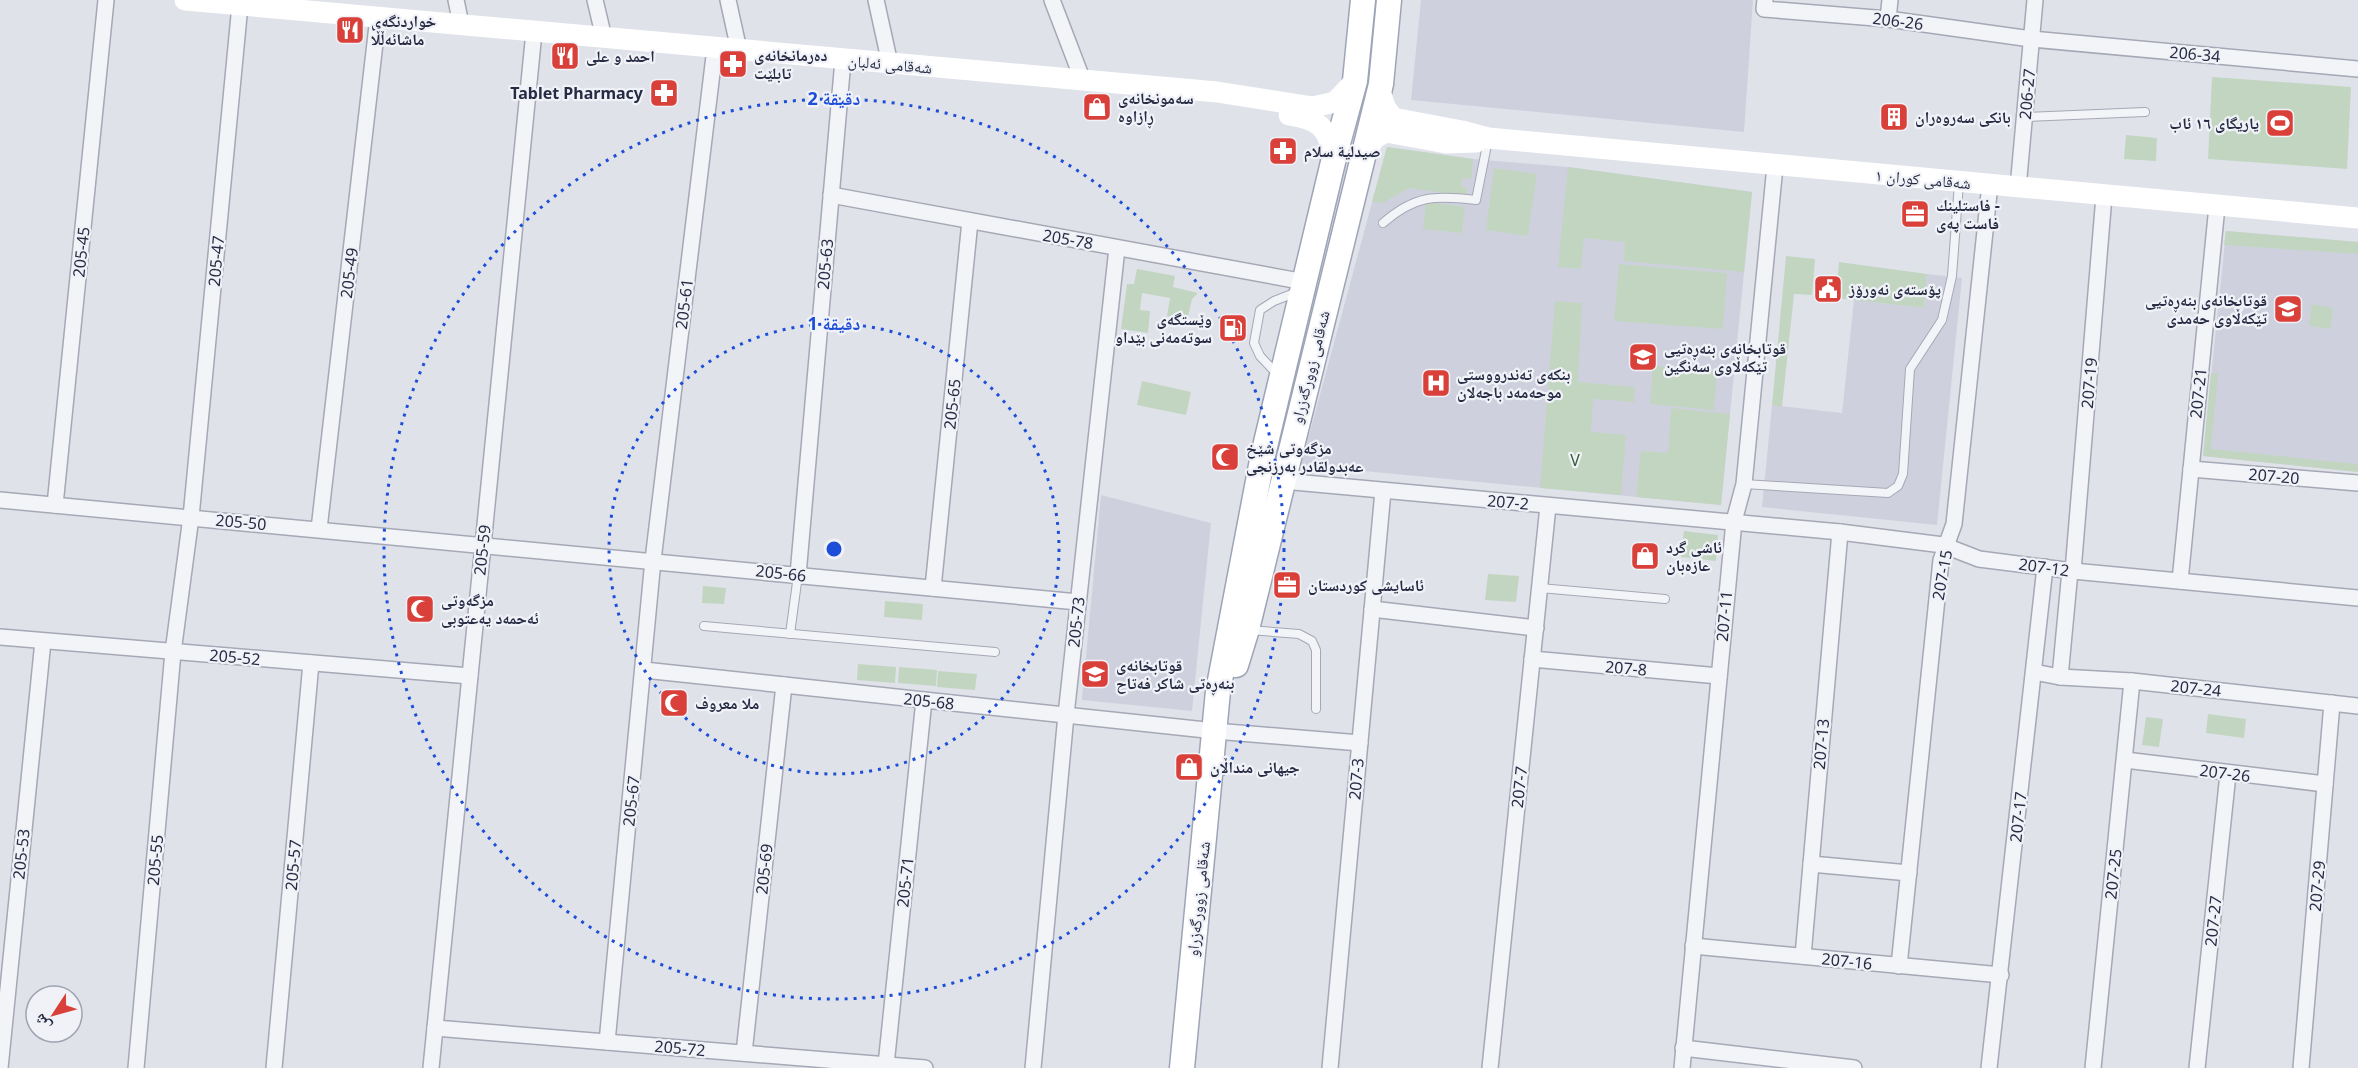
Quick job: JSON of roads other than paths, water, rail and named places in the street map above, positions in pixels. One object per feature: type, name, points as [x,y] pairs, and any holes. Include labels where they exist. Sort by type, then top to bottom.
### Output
[{"type":"main road","name":"شەقامی زوورگەزراو","points":[[1182,1068],[1218,691],[1249,523],[1334,158],[1355,81],[1364,0]]},
{"type":"main road","name":"شەقامی زوورگەزراو","points":[[1215,731],[1247,630],[1380,91],[1389,0]]},
{"type":"street","name":"205-45","points":[[55,505],[106,0]]},
{"type":"street","name":"شەقامی ئەلبان","points":[[184,0],[240,5],[317,6],[378,17],[534,32],[1233,94],[1313,107],[1335,102],[1355,81]]},
{"type":"street","points":[[456,0],[461,24]]},
{"type":"street","points":[[595,0],[604,38]]},
{"type":"street","points":[[728,0],[739,50]]},
{"type":"street","points":[[876,0],[890,64]]},
{"type":"street","points":[[1052,0],[1083,81]]},
{"type":"street","points":[[1888,19],[1890,0]]},
{"type":"street","name":"206-27","points":[[2018,188],[2035,0]]},
{"type":"street","name":"206-26","points":[[1764,4],[2031,39]]},
{"type":"street","name":"205-47","points":[[174,652],[191,517],[240,5]]},
{"type":"street","name":"205-49","points":[[319,529],[378,17]]},
{"type":"street","name":"205-59","points":[[431,1068],[534,32]]},
{"type":"street","name":"206-34","points":[[2031,39],[2358,69]]},
{"type":"street","name":"205-61","points":[[654,560],[715,48]]},
{"type":"street","name":"205-63","points":[[798,575],[843,60]]},
{"type":"street","name":"شەقامی کوران ١","points":[[1380,91],[1385,107],[1393,118],[1488,138],[2358,218]]},
{"type":"street","name":"شەقامی ئەلبان","points":[[1202,92],[1228,104],[1311,119],[1324,129],[1334,158]]},
{"type":"street","name":"شەقامی کوران ١","points":[[1362,158],[1375,138],[1386,132],[1446,143],[1475,142],[1488,138]]},
{"type":"street","name":"207-11","points":[[1682,1068],[1734,521],[1744,484],[1775,166]]},
{"type":"street","name":"207-15","points":[[1899,966],[1941,560],[1954,524],[1990,184]]},
{"type":"street","name":"205-78","points":[[831,195],[1117,248],[1305,286]]},
{"type":"street","name":"207-19","points":[[2072,571],[2104,196]]},
{"type":"street","name":"207-21","points":[[2180,581],[2217,206]]},
{"type":"street","name":"205-65","points":[[933,588],[970,221]]},
{"type":"street","name":"205-73","points":[[1033,1068],[1066,715],[1117,248]]},
{"type":"street","name":"207-20","points":[[2191,469],[2358,483]]},
{"type":"street","name":"207-2","points":[[1283,481],[1734,521]]},
{"type":"street","name":"207-3","points":[[1330,1068],[1383,490]]},
{"type":"street","name":"205-50","points":[[0,500],[483,544]]},
{"type":"street","name":"207-7","points":[[1490,1068],[1548,506]]},
{"type":"street","name":"207-12","points":[[1734,521],[1840,531],[1945,546],[1979,559],[2072,571],[2358,598]]},
{"type":"street","name":"207-13","points":[[1803,956],[1840,531]]},
{"type":"street","name":"205-66","points":[[483,544],[1078,602]]},
{"type":"street","name":"205-67","points":[[607,1042],[654,560]]},
{"type":"street","name":"207-17","points":[[1989,1068],[2045,567]]},
{"type":"street","points":[[2060,677],[2072,571]]},
{"type":"street","points":[[1372,609],[1536,628]]},
{"type":"street","name":"205-52","points":[[0,637],[470,676]]},
{"type":"street","name":"205-53","points":[[0,1068],[43,641]]},
{"type":"street","name":"205-55","points":[[136,1068],[174,652]]},
{"type":"street","name":"207-8","points":[[1532,659],[1719,676]]},
{"type":"street","name":"205-57","points":[[274,1068],[311,663]]},
{"type":"street","name":"205-68","points":[[644,670],[1215,731],[1360,743]]},
{"type":"street","name":"207-24","points":[[2034,672],[2060,677],[2132,681],[2358,706]]},
{"type":"street","name":"207-25","points":[[2093,1068],[2132,681]]},
{"type":"street","name":"205-69","points":[[744,1053],[784,685]]},
{"type":"street","name":"205-71","points":[[886,1065],[924,700]]},
{"type":"street","name":"207-29","points":[[2301,1068],[2332,703]]},
{"type":"street","name":"207-26","points":[[2125,760],[2325,784]]},
{"type":"street","name":"207-27","points":[[2197,1068],[2228,774]]},
{"type":"street","points":[[1811,864],[1909,873]]},
{"type":"street","name":"207-16","points":[[1693,946],[2001,975]]},
{"type":"street","name":"205-72","points":[[435,1028],[925,1068]]},
{"type":"street","points":[[1683,1048],[1854,1068]]},
{"type":"lane","points":[[2025,117],[2145,112]]},
{"type":"lane","points":[[1383,223],[1399,209],[1421,199],[1446,197],[1476,200],[1488,138]]},
{"type":"lane","points":[[1744,484],[1888,493],[1898,486],[1904,474],[1911,369],[1942,320],[1952,276],[1959,182]]},
{"type":"lane","points":[[1282,380],[1260,356],[1254,343],[1260,310],[1305,286]]},
{"type":"lane","points":[[790,634],[798,575]]},
{"type":"lane","points":[[1540,588],[1665,599]]},
{"type":"lane","points":[[704,626],[995,652]]},
{"type":"lane","points":[[1247,630],[1299,634],[1312,641],[1316,651],[1316,709]]},
{"type":"place","name":"خواردنگەی ماشائەڵڵا","points":[[350,30]]},
{"type":"place","name":"احمد و علی","points":[[565,56]]},
{"type":"place","name":"دەرمانخانەی تابلێت","points":[[733,64]]},
{"type":"place","name":"Tablet Pharmacy","points":[[664,93]]},
{"type":"place","name":"سەمونخانەی ڕازاوە","points":[[1097,107]]},
{"type":"place","name":"بانکی سەروەران","points":[[1894,117]]},
{"type":"place","name":"یاریگای ١٦ ئاب","points":[[2280,123]]},
{"type":"place","name":"صیدلیة سلام","points":[[1283,151]]},
{"type":"place","name":"فاستلینك - فاست په‌ی","points":[[1915,214]]},
{"type":"place","name":"پۆسته‌ی نه‌ورۆز","points":[[1828,289]]},
{"type":"place","name":"قوتابخانەی بنەڕەتیی تێکەڵاوی حەمدی","points":[[2288,309]]},
{"type":"place","name":"وێستگەی سوتەمەنی بێداو","points":[[1233,328]]},
{"type":"place","name":"قوتابخانەی بنەڕەتیی تێکەڵاوی سەنگین","points":[[1643,357]]},
{"type":"place","name":"بنکەی تەندرووستی موحەمەد باجەلان","points":[[1436,383]]},
{"type":"place","name":"مزگەوتی شێخ عەبدولقادر بەرزنجی","points":[[1225,457]]},
{"type":"place","name":"ئاشی گرد عازه‌بان","points":[[1645,556]]},
{"type":"place","name":"ئاسایشی كوردستان","points":[[1287,585]]},
{"type":"place","name":"مزگەوتی ئەحمەد یەعتوبی","points":[[420,609]]},
{"type":"place","name":"قوتابخانەی بنەڕەتی شاكر فەتاح","points":[[1095,674]]},
{"type":"place","name":"ملا معروف","points":[[674,703]]},
{"type":"place","name":"جیهانی منداڵان","points":[[1189,767]]},
{"type":"park label","name":"V","points":[[1575,460]]}]
